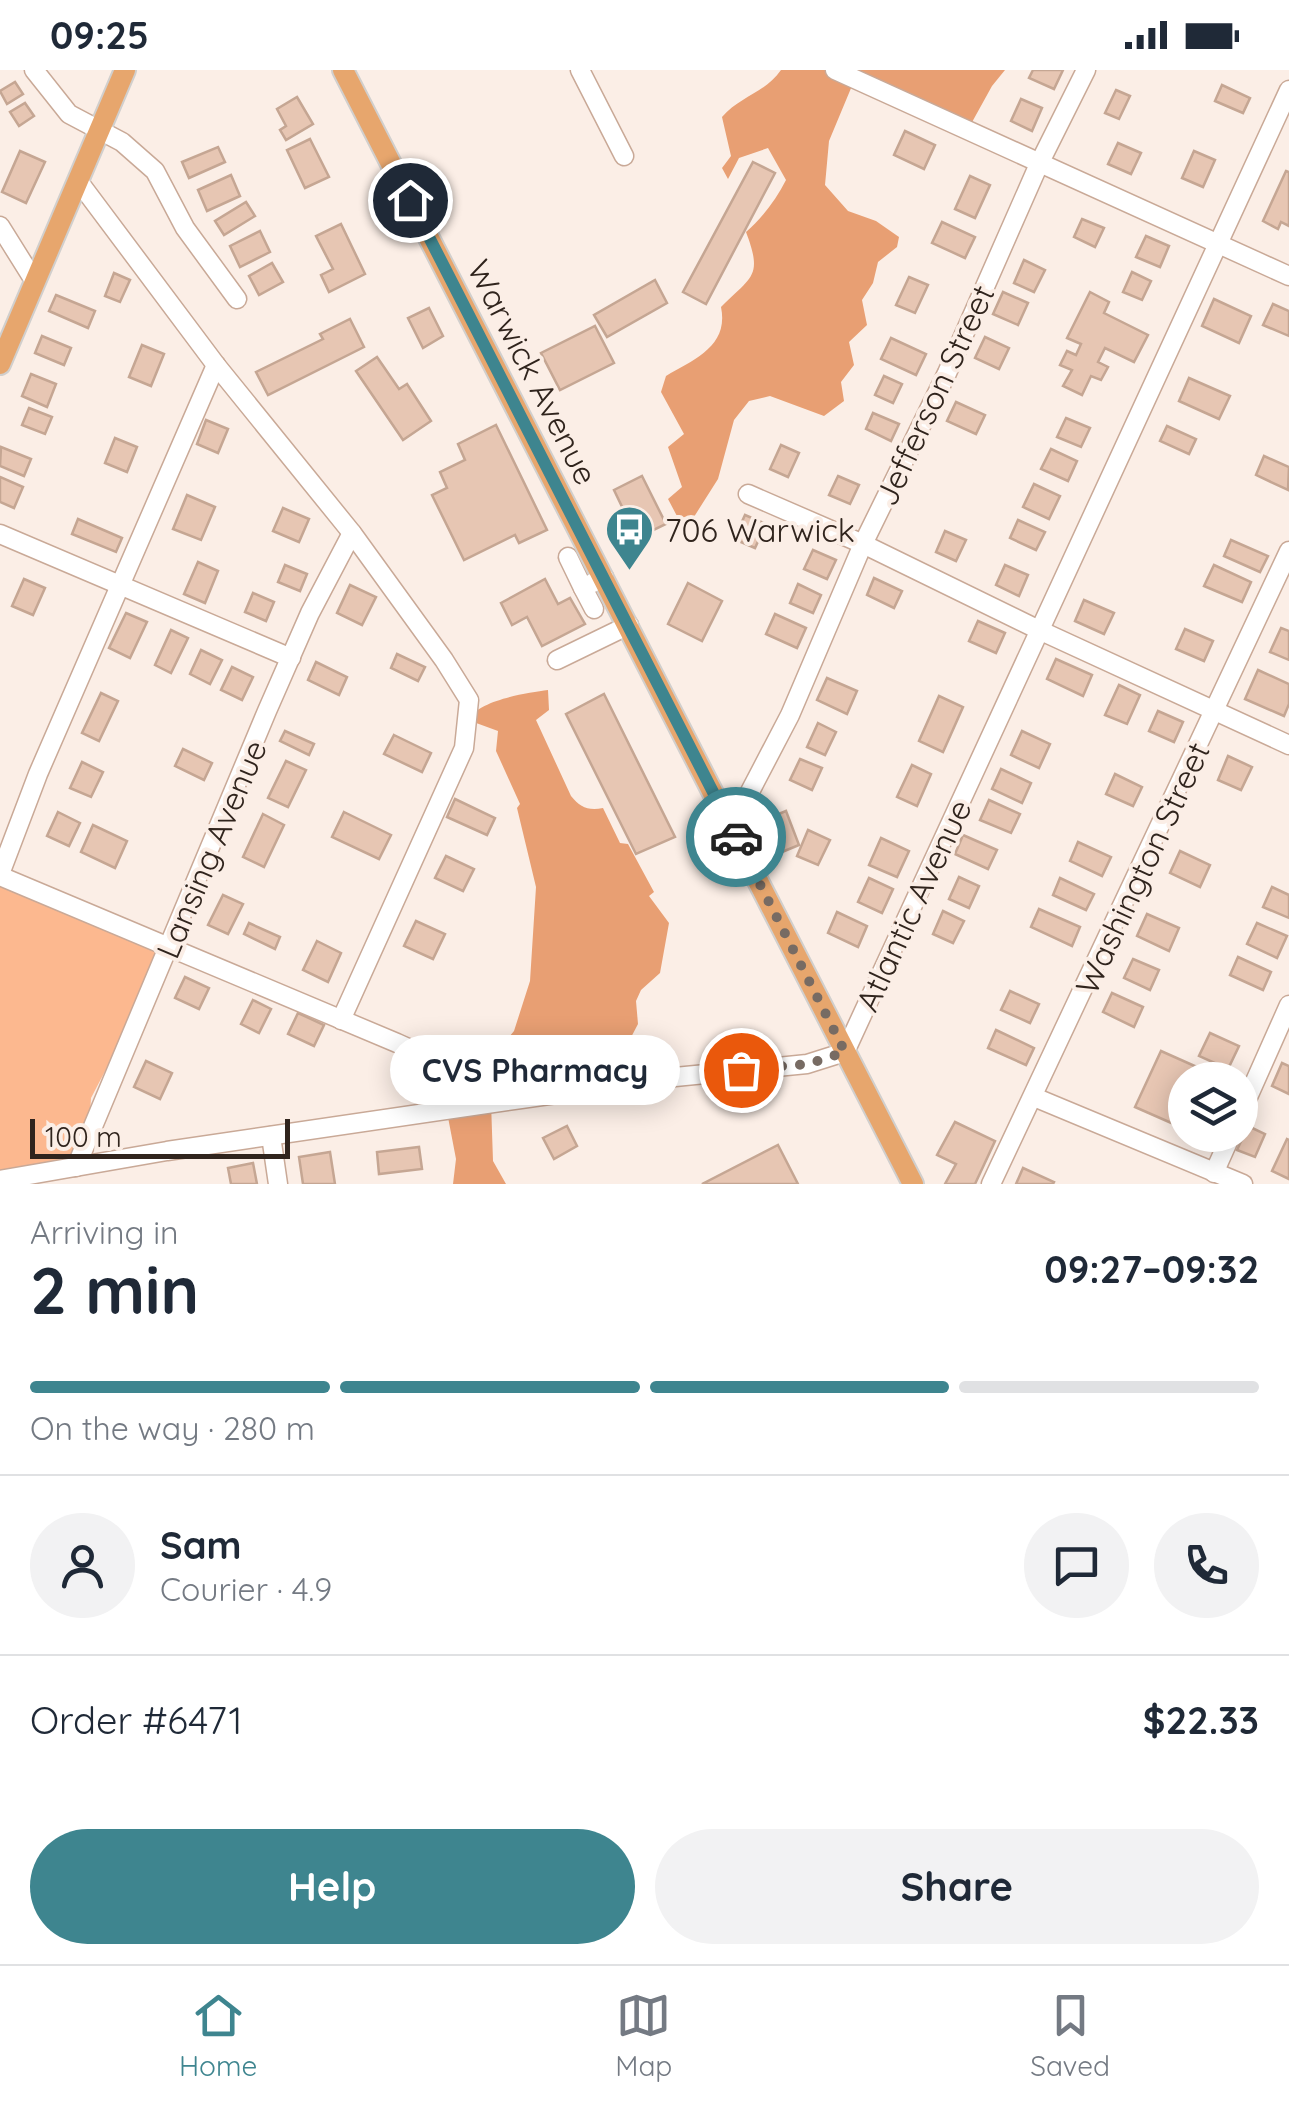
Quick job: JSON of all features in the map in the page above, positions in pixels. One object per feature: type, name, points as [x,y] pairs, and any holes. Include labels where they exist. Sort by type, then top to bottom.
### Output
[{"type":"main road","points":[[0,364],[79,182],[97,130],[126,70]]},
{"type":"main road","name":"Warwick Avenue","points":[[343,70],[913,1184]]},
{"type":"street","points":[[34,70],[69,114],[122,142],[154,171],[186,228],[238,298]]},
{"type":"street","points":[[580,70],[624,156]]},
{"type":"street","points":[[835,70],[1289,276]]},
{"type":"street","name":"Jefferson Street","points":[[731,828],[790,715],[863,544],[947,373],[1086,70]]},
{"type":"street","name":"Atlantic Avenue","points":[[0,1180],[84,1172],[271,1136],[521,1099],[675,1077],[808,1064],[845,1052],[1289,90]]},
{"type":"street","points":[[79,182],[216,365],[352,533],[444,660],[468,700],[464,748],[340,1020]]},
{"type":"street","points":[[0,226],[35,282]]},
{"type":"street","points":[[216,365],[38,774],[0,875],[521,1099]]},
{"type":"street","points":[[748,494],[863,544],[1289,745]]},
{"type":"street","name":"Lansing Avenue","points":[[84,1172],[170,948],[291,658],[352,533]]},
{"type":"street","points":[[0,534],[291,658]]},
{"type":"street","name":"Washington Street","points":[[991,1184],[1289,551]]},
{"type":"street","points":[[568,558],[594,609]]},
{"type":"street","points":[[583,588],[604,577]]},
{"type":"street","points":[[557,660],[629,625]]},
{"type":"street","points":[[1258,1075],[1289,1005]]},
{"type":"street","points":[[1034,1097],[1243,1184]]},
{"type":"street","points":[[271,1136],[278,1184]]},
{"type":"street","points":[[1214,1173],[1223,1152]]},
{"type":"shaded area","points":[[781,70],[1005,70],[971,124],[854,81],[829,141],[825,185],[848,211],[876,221],[899,237],[897,247],[878,262],[873,283],[862,300],[867,325],[849,342],[854,365],[841,382],[844,401],[824,416],[770,396],[749,401],[734,420],[718,479],[692,520],[678,518],[668,499],[682,487],[668,447],[684,434],[661,392],[666,376],[698,357],[715,341],[720,332],[721,307],[752,275],[754,258],[746,232],[786,180],[768,148],[739,158],[728,179],[722,168],[731,156],[722,117]]},
{"type":"shaded area","points":[[548,690],[549,710],[536,720],[571,796],[585,807],[603,808],[620,843],[628,844],[654,892],[649,896],[669,923],[660,973],[641,990],[636,1001],[638,1024],[627,1045],[594,1063],[578,1066],[577,1084],[519,1097],[524,1078],[510,1076],[490,1060],[514,1031],[530,981],[536,887],[517,808],[520,804],[496,751],[498,731],[468,720],[492,703]]},
{"type":"shaded area","points":[[0,874],[170,947],[91,1098],[87,1161],[0,1180]]},
{"type":"shaded area","points":[[491,1102],[493,1161],[506,1184],[453,1184],[456,1159],[447,1112]]},
{"type":"building","points":[[1033,70],[1063,70],[1054,89],[1029,78]]},
{"type":"building","points":[[15,82],[23,94],[7,104],[0,91]]},
{"type":"building","points":[[1222,85],[1250,98],[1243,113],[1215,101]]},
{"type":"building","points":[[1116,90],[1130,96],[1119,119],[1105,113]]},
{"type":"building","points":[[297,97],[313,124],[286,140],[280,130],[286,126],[277,109]]},
{"type":"building","points":[[1021,99],[1042,108],[1032,131],[1011,121]]},
{"type":"building","points":[[25,103],[34,116],[19,126],[10,112]]},
{"type":"building","points":[[905,131],[935,145],[924,169],[894,155]]},
{"type":"building","points":[[310,139],[329,177],[305,188],[287,150]]},
{"type":"building","points":[[1118,143],[1141,153],[1131,174],[1108,164]]},
{"type":"building","points":[[218,147],[225,162],[189,178],[182,162]]},
{"type":"building","points":[[20,151],[45,162],[26,203],[2,192]]},
{"type":"building","points":[[1194,151],[1215,160],[1203,187],[1182,178]]},
{"type":"building","points":[[753,162],[775,173],[706,304],[683,292]]},
{"type":"building","points":[[1286,171],[1289,226],[1281,222],[1278,229],[1263,221]]},
{"type":"building","points":[[231,175],[240,196],[207,211],[198,190]]},
{"type":"building","points":[[970,176],[990,185],[975,218],[955,209]]},
{"type":"building","points":[[246,202],[255,216],[224,235],[215,221]]},
{"type":"building","points":[[1082,219],[1104,228],[1095,247],[1074,237]]},
{"type":"building","points":[[942,222],[975,237],[965,258],[932,243]]},
{"type":"building","points":[[341,224],[365,274],[329,292],[321,275],[333,269],[316,236]]},
{"type":"building","points":[[260,231],[270,252],[240,267],[230,246]]},
{"type":"building","points":[[1146,236],[1169,246],[1160,267],[1136,257]]},
{"type":"building","points":[[1024,260],[1045,270],[1034,292],[1014,283]]},
{"type":"building","points":[[272,263],[283,282],[259,295],[249,276]]},
{"type":"building","points":[[1132,272],[1151,281],[1142,300],[1123,292]]},
{"type":"building","points":[[114,273],[130,280],[120,302],[105,296]]},
{"type":"building","points":[[909,277],[928,285],[915,313],[896,305]]},
{"type":"building","points":[[655,280],[667,303],[607,337],[594,315]]},
{"type":"building","points":[[1003,292],[1028,303],[1018,325],[993,314]]},
{"type":"building","points":[[1090,292],[1109,302],[1104,313],[1148,335],[1134,362],[1105,348],[1098,362],[1108,367],[1101,380],[1091,376],[1082,395],[1063,386],[1072,370],[1060,365],[1067,351],[1076,355],[1081,344],[1067,338]]},
{"type":"building","points":[[56,295],[95,311],[88,328],[49,311]]},
{"type":"building","points":[[1214,299],[1251,316],[1239,343],[1202,326]]},
{"type":"building","points":[[1273,304],[1289,311],[1289,336],[1263,325]]},
{"type":"building","points":[[429,308],[443,336],[423,348],[408,318]]},
{"type":"building","points":[[350,319],[364,347],[268,395],[256,372],[323,339],[320,334]]},
{"type":"building","points":[[595,326],[614,363],[560,390],[541,353]]},
{"type":"building","points":[[42,336],[71,348],[64,365],[35,353]]},
{"type":"building","points":[[985,337],[1009,348],[999,369],[975,358]]},
{"type":"building","points":[[891,338],[926,354],[916,375],[881,359]]},
{"type":"building","points":[[142,345],[164,354],[151,386],[129,377]]},
{"type":"building","points":[[377,357],[399,389],[407,384],[431,421],[403,440],[356,371]]},
{"type":"building","points":[[31,374],[56,384],[47,407],[22,396]]},
{"type":"building","points":[[884,376],[902,384],[893,403],[875,395]]},
{"type":"building","points":[[1189,378],[1230,396],[1219,419],[1179,401]]},
{"type":"building","points":[[956,402],[985,415],[976,434],[947,421]]},
{"type":"building","points":[[29,408],[52,417],[45,434],[22,425]]},
{"type":"building","points":[[873,413],[899,424],[891,441],[866,429]]},
{"type":"building","points":[[1066,418],[1090,428],[1081,447],[1057,437]]},
{"type":"building","points":[[206,420],[228,429],[218,453],[197,444]]},
{"type":"building","points":[[496,425],[547,530],[519,543],[515,535],[464,560],[432,495],[447,488],[440,472],[465,460],[458,444]]},
{"type":"building","points":[[1167,426],[1196,439],[1189,454],[1160,441]]},
{"type":"building","points":[[115,438],[137,447],[127,472],[105,463]]},
{"type":"building","points":[[781,445],[799,453],[788,477],[770,469]]},
{"type":"building","points":[[1,447],[31,459],[24,476],[0,466]]},
{"type":"building","points":[[1051,449],[1077,461],[1068,481],[1041,469]]},
{"type":"building","points":[[1264,456],[1289,467],[1288,490],[1256,475]]},
{"type":"building","points":[[642,476],[666,524],[637,538],[614,490]]},
{"type":"building","points":[[838,476],[859,485],[850,504],[829,495]]},
{"type":"building","points":[[0,477],[23,487],[14,508],[0,502]]},
{"type":"building","points":[[1034,484],[1060,496],[1049,519],[1023,507]]},
{"type":"building","points":[[187,495],[215,507],[201,540],[173,529]]},
{"type":"building","points":[[283,508],[309,519],[299,542],[273,531]]},
{"type":"building","points":[[745,515],[766,524],[755,548],[734,539]]},
{"type":"building","points":[[78,519],[122,538],[116,552],[72,534]]},
{"type":"building","points":[[1018,520],[1045,532],[1036,550],[1010,538]]},
{"type":"building","points":[[945,531],[966,540],[956,561],[936,552]]},
{"type":"building","points":[[1231,540],[1268,556],[1260,572],[1224,556]]},
{"type":"building","points":[[813,550],[836,560],[827,579],[804,569]]},
{"type":"building","points":[[198,562],[218,571],[205,603],[184,594]]},
{"type":"building","points":[[285,565],[307,574],[300,591],[278,582]]},
{"type":"building","points":[[1005,565],[1028,575],[1019,596],[996,585]]},
{"type":"building","points":[[1214,565],[1251,582],[1242,602],[1204,586]]},
{"type":"building","points":[[874,578],[902,591],[894,608],[867,595]]},
{"type":"building","points":[[24,579],[45,588],[33,615],[12,606]]},
{"type":"building","points":[[545,579],[558,604],[570,598],[585,624],[542,646],[527,617],[512,625],[501,603]]},
{"type":"building","points":[[688,583],[722,601],[702,641],[668,624]]},
{"type":"building","points":[[798,584],[821,595],[813,613],[790,603]]},
{"type":"building","points":[[350,585],[376,597],[362,625],[337,613]]},
{"type":"building","points":[[253,593],[274,602],[266,621],[245,612]]},
{"type":"building","points":[[1084,600],[1114,613],[1104,634],[1075,621]]},
{"type":"building","points":[[126,613],[147,622],[130,658],[109,648]]},
{"type":"building","points":[[775,614],[806,628],[797,648],[766,634]]},
{"type":"building","points":[[978,621],[1005,633],[996,653],[969,641]]},
{"type":"building","points":[[1281,628],[1289,631],[1289,660],[1270,652]]},
{"type":"building","points":[[1185,629],[1213,641],[1204,661],[1176,649]]},
{"type":"building","points":[[171,630],[188,638],[171,673],[155,665]]},
{"type":"building","points":[[201,650],[222,660],[210,684],[190,674]]},
{"type":"building","points":[[397,654],[425,667],[418,681],[391,668]]},
{"type":"building","points":[[1056,659],[1092,675],[1083,696],[1047,679]]},
{"type":"building","points":[[316,662],[347,677],[339,695],[308,680]]},
{"type":"building","points":[[232,667],[253,677],[242,700],[221,690]]},
{"type":"building","points":[[1258,670],[1289,684],[1289,704],[1284,716],[1245,699]]},
{"type":"building","points":[[827,678],[857,691],[847,714],[817,700]]},
{"type":"building","points":[[1119,685],[1140,695],[1127,724],[1105,715]]},
{"type":"building","points":[[101,693],[118,701],[99,741],[82,733]]},
{"type":"building","points":[[604,694],[675,837],[636,854],[566,714]]},
{"type":"building","points":[[939,696],[963,707],[943,752],[919,741]]},
{"type":"building","points":[[1158,711],[1183,722],[1174,742],[1149,731]]},
{"type":"building","points":[[818,723],[836,732],[825,755],[807,747]]},
{"type":"building","points":[[285,731],[314,744],[309,755],[280,741]]},
{"type":"building","points":[[1022,731],[1050,744],[1039,768],[1011,755]]},
{"type":"building","points":[[394,735],[431,753],[422,772],[384,754]]},
{"type":"building","points":[[183,749],[212,763],[204,780],[175,766]]},
{"type":"building","points":[[1228,756],[1252,767],[1241,790],[1218,780]]},
{"type":"building","points":[[800,759],[822,768],[812,790],[790,780]]},
{"type":"building","points":[[286,761],[306,770],[288,807],[268,798]]},
{"type":"building","points":[[82,762],[103,772],[91,797],[70,788]]},
{"type":"building","points":[[912,765],[931,774],[917,806],[897,797]]},
{"type":"building","points":[[1001,769],[1031,783],[1022,803],[992,789]]},
{"type":"building","points":[[1115,774],[1142,787],[1133,806],[1106,794]]},
{"type":"building","points":[[455,799],[495,818],[487,835],[447,817]]},
{"type":"building","points":[[989,800],[1020,814],[1011,833],[980,820]]},
{"type":"building","points":[[786,811],[799,845],[782,852],[769,818]]},
{"type":"building","points":[[58,812],[80,823],[69,846],[47,836]]},
{"type":"building","points":[[344,812],[391,835],[379,859],[332,837]]},
{"type":"building","points":[[263,814],[284,825],[264,867],[243,857]]},
{"type":"building","points":[[93,825],[127,841],[115,868],[81,852]]},
{"type":"building","points":[[808,830],[830,840],[818,865],[797,856]]},
{"type":"building","points":[[963,835],[997,850],[988,869],[955,854]]},
{"type":"building","points":[[881,838],[909,851],[897,877],[869,865]]},
{"type":"building","points":[[1078,842],[1111,857],[1102,876],[1070,861]]},
{"type":"building","points":[[1180,851],[1210,865],[1200,887],[1170,873]]},
{"type":"building","points":[[446,856],[474,869],[463,891],[435,878]]},
{"type":"building","points":[[959,877],[979,886],[969,908],[949,899]]},
{"type":"building","points":[[869,878],[893,889],[882,913],[858,902]]},
{"type":"building","points":[[1060,878],[1094,894],[1086,910],[1053,895]]},
{"type":"building","points":[[1272,887],[1289,895],[1289,918],[1263,907]]},
{"type":"building","points":[[223,895],[243,904],[228,934],[208,925]]},
{"type":"building","points":[[1039,909],[1080,927],[1072,946],[1031,927]]},
{"type":"building","points":[[943,911],[964,921],[953,943],[933,934]]},
{"type":"building","points":[[837,912],[867,926],[858,947],[828,933]]},
{"type":"building","points":[[1147,914],[1179,928],[1169,951],[1137,936]]},
{"type":"building","points":[[416,921],[445,934],[433,959],[404,946]]},
{"type":"building","points":[[249,923],[280,937],[275,949],[244,934]]},
{"type":"building","points":[[1257,923],[1287,936],[1277,958],[1247,944]]},
{"type":"building","points":[[317,941],[341,953],[328,982],[303,970]]},
{"type":"building","points":[[1238,957],[1271,972],[1263,990],[1230,975]]},
{"type":"building","points":[[1133,959],[1159,970],[1150,990],[1124,978]]},
{"type":"building","points":[[185,977],[209,988],[199,1009],[175,998]]},
{"type":"building","points":[[1010,991],[1039,1004],[1030,1023],[1001,1010]]},
{"type":"building","points":[[1112,993],[1143,1007],[1134,1027],[1103,1012]]},
{"type":"building","points":[[253,1000],[271,1009],[259,1033],[241,1024]]},
{"type":"building","points":[[298,1013],[324,1025],[314,1046],[288,1034]]},
{"type":"building","points":[[996,1030],[1034,1048],[1026,1065],[988,1048]]},
{"type":"building","points":[[1210,1033],[1239,1046],[1231,1062],[1212,1062],[1199,1056]]},
{"type":"building","points":[[1161,1051],[1186,1062],[1168,1062],[1168,1122],[1135,1107]]},
{"type":"building","points":[[146,1061],[172,1073],[160,1099],[134,1087]]},
{"type":"building","points":[[1282,1063],[1289,1066],[1289,1094],[1272,1086]]},
{"type":"building","points":[[955,1122],[995,1141],[975,1184],[945,1184],[956,1164],[937,1155]]},
{"type":"building","points":[[567,1126],[577,1146],[554,1159],[543,1138]]},
{"type":"building","points":[[1258,1131],[1265,1134],[1258,1150]]},
{"type":"building","points":[[1289,1140],[1289,1179],[1272,1171]]},
{"type":"building","points":[[778,1145],[798,1184],[702,1184]]},
{"type":"building","points":[[419,1147],[422,1169],[379,1174],[377,1152]]},
{"type":"building","points":[[330,1152],[335,1184],[303,1184],[299,1157]]},
{"type":"building","points":[[253,1163],[257,1184],[231,1184],[228,1168]]},
{"type":"building","points":[[1023,1168],[1054,1182],[1016,1184]]},
{"type":"way so far","points":[[736,837],[845,1052],[808,1064],[741,1070]]},
{"type":"place","name":"706 Warwick","points":[[630,572]]},
{"type":"place","name":"CVS Pharmacy","points":[[741,1070]]},
{"type":"route","points":[[410,200],[736,837]]}]
